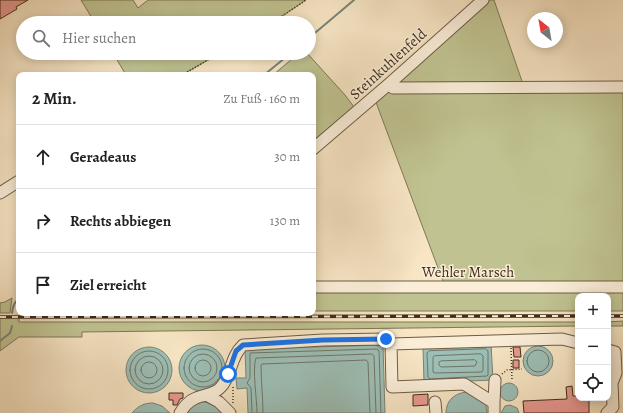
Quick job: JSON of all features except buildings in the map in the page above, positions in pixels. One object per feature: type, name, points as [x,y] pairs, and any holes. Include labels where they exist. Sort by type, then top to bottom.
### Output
[{"type":"street","name":"Steinkuhlenfeld","points":[[316,146],[483,0]]},
{"type":"street","points":[[389,84],[393,88],[623,87]]},
{"type":"street","points":[[0,193],[16,182]]},
{"type":"street","name":"Wehler Marsch","points":[[316,287],[623,287]]},
{"type":"street","points":[[180,413],[186,404],[195,398],[208,396],[221,387],[228,374],[236,351],[243,345],[323,340],[386,339],[391,344],[392,387],[464,384],[494,408]]},
{"type":"street","points":[[391,344],[562,339],[575,342]]},
{"type":"street","points":[[607,413],[613,407],[612,383],[616,373],[615,352],[611,351]]},
{"type":"street","points":[[494,408],[495,380]]},
{"type":"street","points":[[208,396],[232,410]]},
{"type":"path","points":[[282,16],[306,0]]},
{"type":"path","points":[[187,72],[208,60]]},
{"type":"path","points":[[511,341],[512,380]]},
{"type":"path","points":[[495,380],[507,370],[522,369]]},
{"type":"path","points":[[228,374],[233,378],[232,410]]},
{"type":"green space","points":[[81,0],[133,0],[138,8],[148,0],[306,0],[282,16],[91,16]]},
{"type":"green space","points":[[483,0],[494,0],[524,87],[623,87],[623,284],[444,284],[374,97]]},
{"type":"green space","points":[[117,60],[208,60],[187,72],[124,72]]},
{"type":"green space","points":[[291,60],[313,60],[345,95],[357,111],[316,146],[316,72],[277,72]]},
{"type":"green space","points":[[316,289],[623,290],[623,311],[611,311],[611,293],[575,293],[575,311],[316,311]]},
{"type":"green space","points":[[12,298],[10,313],[0,313],[0,303]]},
{"type":"green space","points":[[0,317],[19,317],[19,322],[575,322],[575,326],[82,332],[82,337],[19,337],[0,351]]},
{"type":"green space","points":[[623,321],[623,326],[611,326],[611,322]]},
{"type":"water","points":[[491,344],[493,380],[424,383],[423,347]]},
{"type":"water","points":[[202,345],[215,349],[221,355],[225,368],[221,381],[215,387],[202,391],[189,387],[183,381],[179,368],[183,355],[189,349]]},
{"type":"water","points":[[383,345],[385,413],[248,413],[247,388],[237,389],[236,378],[246,378],[245,349]]},
{"type":"water","points":[[538,346],[544,347],[552,355],[552,367],[544,375],[538,376],[532,375],[524,367],[523,361],[524,355],[532,347]]},
{"type":"water","points":[[149,347],[162,351],[168,357],[172,370],[168,383],[162,389],[149,393],[136,389],[130,383],[126,370],[130,357],[136,351]]},
{"type":"water","points":[[509,383],[515,386],[518,392],[515,398],[509,401],[503,398],[500,392],[503,386]]},
{"type":"water","points":[[467,392],[488,401],[486,407],[487,413],[446,413],[446,408],[452,398]]},
{"type":"water","points":[[205,402],[215,405],[223,413],[185,413],[194,405]]},
{"type":"water","points":[[153,403],[162,406],[170,413],[132,413],[141,405]]},
{"type":"water","points":[[510,405],[517,408],[519,413],[501,413],[505,406]]},
{"type":"waterway","points":[[316,32],[354,0]]},
{"type":"waterway","points":[[268,72],[282,60]]},
{"type":"waterway","points":[[12,313],[16,301]]},
{"type":"waterway","points":[[0,341],[10,333],[12,326]]},
{"type":"railway","points":[[0,317],[575,316]]},
{"type":"railway","points":[[611,316],[623,316]]},
{"type":"route","points":[[228,374],[236,351],[243,345],[323,340],[358,341],[386,339]]}]
